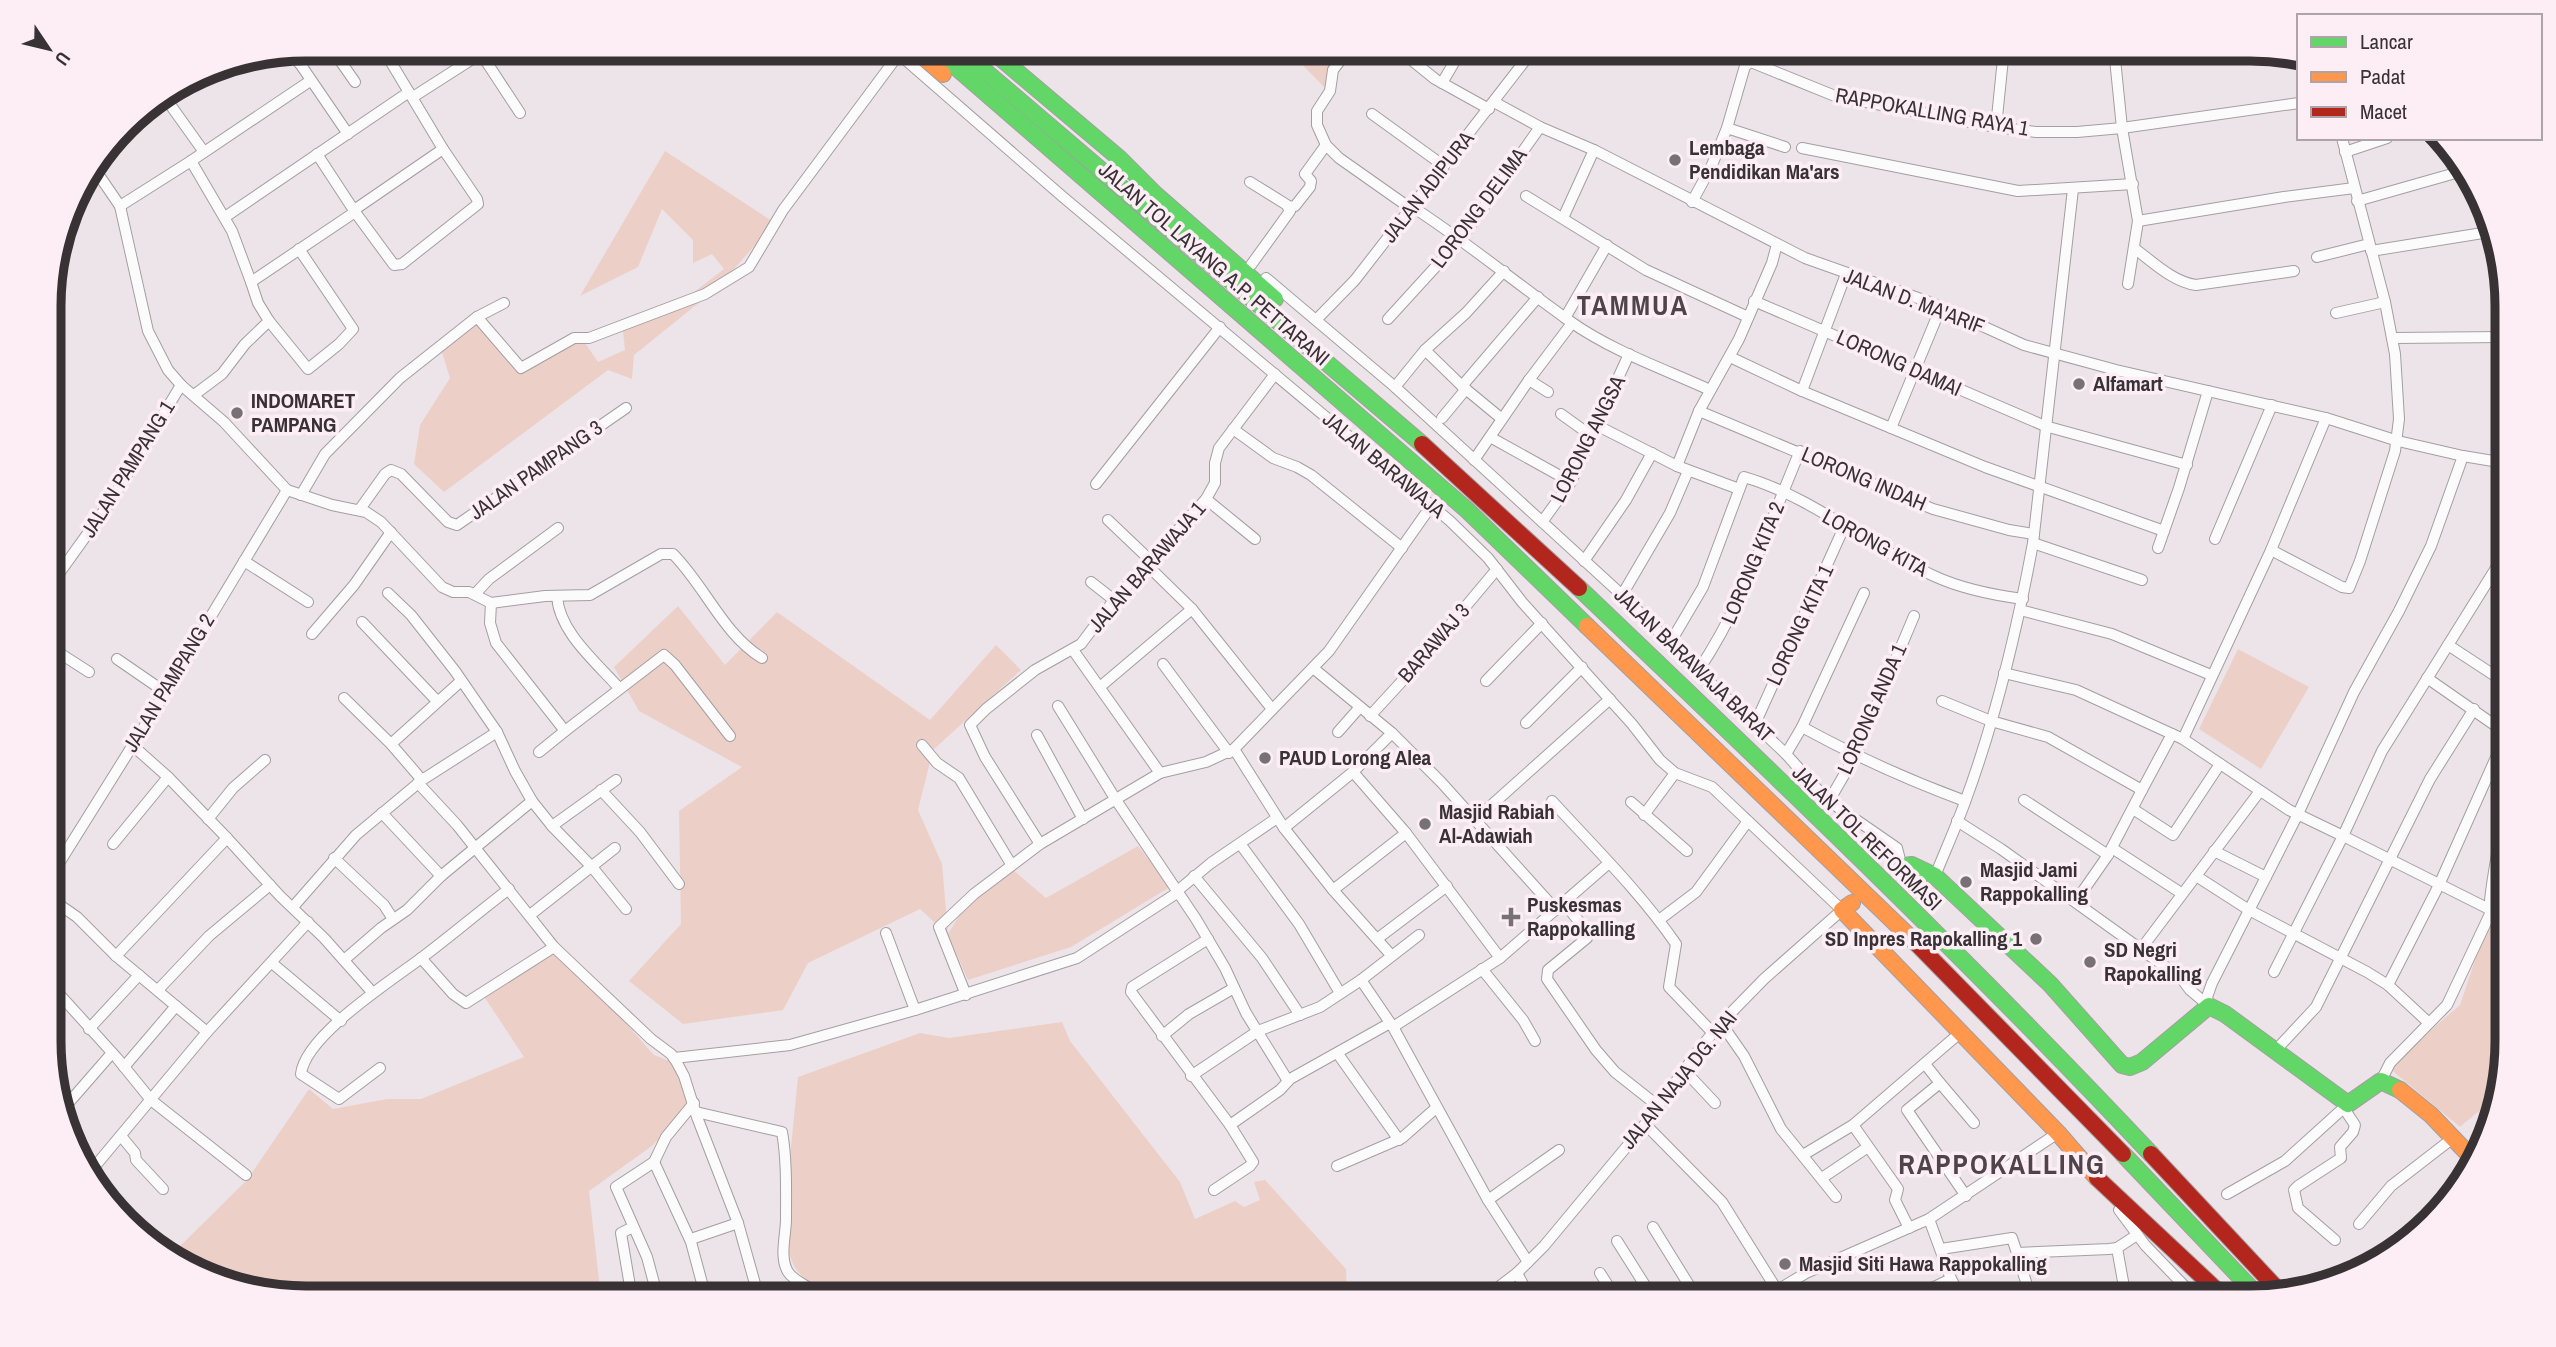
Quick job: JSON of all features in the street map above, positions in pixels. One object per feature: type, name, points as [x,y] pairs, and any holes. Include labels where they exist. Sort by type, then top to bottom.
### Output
[{"type":"main road","points":[[915,62],[1158,260],[1360,418]]},
{"type":"main road","name":"JALAN TOL LAYANG A.P. PETTARANI","points":[[949,62],[1467,510]]},
{"type":"main road","name":"JALAN TOL LAYANG A.P. PETTARANI","points":[[974,62],[1406,429]]},
{"type":"main road","points":[[1005,62],[1119,158],[1155,194],[1405,417],[1494,508]]},
{"type":"main road","name":"JALAN TOL REFORMASI","points":[[1406,429],[1494,508],[1662,668],[1917,916],[2073,1072],[2273,1284]]},
{"type":"main road","name":"JALAN TOL REFORMASI","points":[[1467,510],[1908,935],[2062,1090],[2248,1285]]},
{"type":"main road","points":[[1899,865],[1920,867],[1935,876],[2050,984],[2122,1065],[2130,1068],[2142,1062],[2209,1006],[2225,1014],[2345,1105],[2381,1082],[2392,1084],[2467,1153]]},
{"type":"main road","points":[[1847,907],[2097,1178],[2211,1285]]},
{"type":"street","points":[[1340,61],[1333,70],[1329,91],[1317,111],[1317,125],[1326,145],[1339,158],[1461,239],[1569,321],[1629,354],[1710,390]]},
{"type":"street","name":"JALAN D. MA'ARIF","points":[[1414,61],[1442,83],[1594,150],[1805,258],[1941,307],[2024,345],[2326,418],[2398,441],[2495,461]]},
{"type":"street","points":[[1442,83],[1455,61]]},
{"type":"street","name":"JALAN ADIPURA","points":[[1316,320],[1355,280],[1525,61]]},
{"type":"street","points":[[1996,127],[2003,61]]},
{"type":"street","points":[[2115,61],[2122,128],[2138,220],[2128,284]]},
{"type":"street","points":[[341,62],[355,82]]},
{"type":"street","points":[[317,154],[354,211],[391,263],[396,266],[478,204],[391,62]]},
{"type":"street","points":[[225,217],[317,154],[463,62]]},
{"type":"street","points":[[489,62],[520,113]]},
{"type":"street","points":[[477,317],[517,364],[523,367],[574,338],[589,338],[705,294],[740,273],[754,260],[783,210],[894,62]]},
{"type":"street","name":"JALAN BARAWAJA","points":[[914,62],[1053,189],[1470,540],[1660,760],[1675,773],[1712,787],[1847,907]]},
{"type":"street","name":"RAPPOKALLING RAYA 1","points":[[1727,128],[1748,62],[1835,96],[1996,127],[2036,132],[2122,128],[2297,103]]},
{"type":"street","points":[[299,63],[348,134]]},
{"type":"street","points":[[120,206],[191,162],[310,81]]},
{"type":"street","points":[[169,103],[204,152]]},
{"type":"street","points":[[1372,114],[1444,166]]},
{"type":"street","name":"LORONG DELIMA","points":[[1388,319],[1461,239],[1540,127]]},
{"type":"street","points":[[1692,202],[1727,128],[1786,147]]},
{"type":"street","points":[[2271,550],[2342,587],[2349,588],[2398,441],[2397,372],[2392,338],[2342,140]]},
{"type":"street","points":[[2345,152],[2381,140]]},
{"type":"street","points":[[1250,182],[1288,207],[1295,206],[1310,187],[1311,181],[1306,174],[1326,145]]},
{"type":"street","points":[[1802,148],[2018,191],[2133,184]]},
{"type":"street","points":[[251,282],[443,149]]},
{"type":"street","points":[[1563,218],[1594,150]]},
{"type":"street","name":"JALAN BARAWAJA BARAT","points":[[1119,158],[1395,387],[1622,595],[1786,754],[1829,801],[1897,848],[1899,865]]},
{"type":"street","points":[[191,162],[225,217],[258,303],[269,321],[308,369],[353,329],[299,249]]},
{"type":"street","points":[[2357,201],[2455,173]]},
{"type":"street","points":[[99,176],[120,206],[148,331],[163,362],[181,386],[224,422],[287,490],[346,509],[360,509],[373,516],[442,587],[453,592],[475,594],[491,603],[590,595],[661,554],[670,553],[676,557],[734,634],[748,649],[762,658]]},
{"type":"street","points":[[2138,220],[2354,188]]},
{"type":"street","points":[[1935,876],[1965,801],[1991,721],[2022,605],[2033,538],[2073,189]]},
{"type":"street","points":[[1526,196],[1646,270],[1748,317]]},
{"type":"street","points":[[1251,265],[1289,213],[1288,207]]},
{"type":"street","points":[[2316,257],[2483,233]]},
{"type":"street","points":[[1622,595],[1670,513],[1699,411],[1730,357],[1772,263],[1777,244]]},
{"type":"street","points":[[1474,460],[1569,321],[1607,246]]},
{"type":"street","points":[[2134,248],[2174,277],[2189,284],[2294,271]]},
{"type":"street","points":[[1395,387],[1425,350],[1466,313],[1504,271]]},
{"type":"street","points":[[1802,391],[1846,274]]},
{"type":"street","points":[[1442,418],[1538,297]]},
{"type":"street","name":"LORONG DAMAI","points":[[1754,301],[2045,426],[2187,465]]},
{"type":"street","points":[[2336,313],[2385,302]]},
{"type":"street","points":[[301,495],[325,454],[400,378],[477,317],[504,303]]},
{"type":"street","points":[[1891,428],[1941,307]]},
{"type":"street","points":[[194,395],[222,374],[245,344],[269,321]]},
{"type":"street","points":[[1096,484],[1220,327]]},
{"type":"street","points":[[2392,338],[2495,337]]},
{"type":"street","points":[[1425,350],[1502,419]]},
{"type":"street","name":"LORONG ANGSA","points":[[1542,522],[1571,482],[1596,432],[1629,354]]},
{"type":"street","points":[[1730,357],[1802,391],[1985,467],[2164,531]]},
{"type":"street","name":"JALAN BARAWAJA 1","points":[[1040,844],[985,757],[971,730],[971,724],[1035,670],[1073,650],[1090,633],[1114,600],[1206,499],[1216,483],[1216,453],[1275,374]]},
{"type":"street","points":[[1529,380],[1548,392]]},
{"type":"street","name":"JALAN PAMPANG 1","points":[[62,570],[111,501],[181,386]]},
{"type":"street","points":[[2158,548],[2187,465],[2207,391]]},
{"type":"street","points":[[2215,539],[2272,405]]},
{"type":"street","name":"JALAN PAMPANG 3","points":[[360,509],[385,474],[394,470],[443,517],[457,525],[626,408]]},
{"type":"street","name":"LORONG INDAH","points":[[1699,411],[1800,451],[1933,509],[2010,530],[2142,580]]},
{"type":"street","points":[[1561,414],[1683,469],[1739,489],[1703,587],[1670,643]]},
{"type":"street","points":[[2183,739],[2271,550],[2326,418]]},
{"type":"street","points":[[1233,429],[1273,458],[1311,475],[1402,548]]},
{"type":"street","points":[[1490,437],[1571,482]]},
{"type":"street","name":"LORONG KITA 2","points":[[1698,671],[1719,640],[1743,592],[1800,451]]},
{"type":"street","points":[[1584,561],[1626,500],[1651,453]]},
{"type":"street","points":[[2209,1006],[2208,991],[2298,814],[2354,692],[2404,602],[2431,546],[2463,456]]},
{"type":"street","name":"LORONG KITA","points":[[1739,489],[1744,477],[1783,491],[1935,577],[2112,634],[2211,675]]},
{"type":"street","name":"JALAN PAMPANG 2","points":[[61,859],[287,490]]},
{"type":"street","points":[[1206,499],[1255,539]]},
{"type":"street","points":[[966,995],[939,927],[1011,864],[1040,844],[1160,773],[1206,762],[1232,751],[1335,643],[1432,506]]},
{"type":"street","points":[[1108,520],[1192,609],[1272,709]]},
{"type":"street","name":"LORONG KITA 1","points":[[1755,724],[1845,525]]},
{"type":"street","points":[[475,594],[489,579],[558,528]]},
{"type":"street","points":[[312,634],[367,568],[391,532]]},
{"type":"street","points":[[244,561],[307,602]]},
{"type":"street","name":"BARAWAJ 3","points":[[1370,716],[1497,569]]},
{"type":"street","points":[[2274,972],[2343,836],[2377,760],[2495,570]]},
{"type":"street","points":[[1091,582],[1114,600]]},
{"type":"street","points":[[388,593],[411,615],[497,732],[532,801],[626,909]]},
{"type":"street","points":[[1786,754],[1802,727],[1864,593]]},
{"type":"street","points":[[557,596],[560,616],[619,688]]},
{"type":"street","points":[[491,603],[490,623],[496,643],[565,731]]},
{"type":"street","points":[[1101,686],[1192,609]]},
{"type":"street","name":"LORONG ANDA 1","points":[[1829,801],[1855,756],[1913,616]]},
{"type":"street","points":[[362,622],[437,701]]},
{"type":"street","points":[[1486,681],[1542,623]]},
{"type":"street","points":[[2448,645],[2495,677]]},
{"type":"street","points":[[1073,650],[1160,773]]},
{"type":"street","points":[[62,654],[89,672]]},
{"type":"street","points":[[539,752],[664,655],[675,665],[730,736]]},
{"type":"street","points":[[117,659],[165,692]]},
{"type":"street","points":[[1163,664],[1232,751],[1281,823],[1333,890],[1391,955]]},
{"type":"street","points":[[1526,723],[1582,667]]},
{"type":"street","points":[[1313,668],[1392,733],[1586,930],[1587,938],[1548,970],[1547,979],[1596,1050],[1624,1080],[1658,1106]]},
{"type":"street","points":[[2004,673],[2076,690],[2183,739],[2298,814],[2495,912]]},
{"type":"street","points":[[2427,678],[2495,725]]},
{"type":"street","points":[[391,744],[461,681]]},
{"type":"street","points":[[344,698],[391,744],[554,947],[674,1058],[690,1092],[738,1223],[756,1286]]},
{"type":"street","points":[[1476,819],[1610,699]]},
{"type":"street","points":[[1942,701],[1991,721],[2048,737],[2142,790]]},
{"type":"street","points":[[1058,706],[1116,800],[1208,939],[1225,968],[1245,1013],[1288,1081]]},
{"type":"street","points":[[1338,732],[1360,707]]},
{"type":"street","points":[[2274,1052],[2316,1007],[2430,779],[2474,709]]},
{"type":"street","points":[[1802,727],[1905,779],[1965,801]]},
{"type":"street","points":[[293,907],[356,835],[420,782],[497,732]]},
{"type":"street","points":[[674,1058],[790,1045],[966,995],[1077,958],[1176,892],[1220,856],[1281,823],[1353,772],[1392,733]]},
{"type":"street","points":[[2076,901],[2110,851],[2172,734]]},
{"type":"street","points":[[1037,735],[1083,819]]},
{"type":"street","points":[[132,745],[168,777],[372,992]]},
{"type":"street","points":[[922,745],[937,763],[959,778],[1011,864]]},
{"type":"street","points":[[2388,985],[2439,885],[2495,759]]},
{"type":"street","points":[[208,819],[233,788],[265,760]]},
{"type":"street","points":[[2133,809],[2173,835],[2220,764]]},
{"type":"street","points":[[1353,772],[1406,833],[1500,958]]},
{"type":"street","points":[[1644,815],[1675,773]]},
{"type":"street","points":[[113,844],[168,777]]},
{"type":"street","points":[[552,826],[616,780]]},
{"type":"street","points":[[601,790],[640,832],[679,884]]},
{"type":"street","points":[[2141,949],[2260,791]]},
{"type":"street","points":[[2024,800],[2181,893]]},
{"type":"street","points":[[344,960],[407,910],[441,876],[532,801]]},
{"type":"street","points":[[1552,801],[1659,920],[1675,944],[1669,987],[1713,1033]]},
{"type":"street","points":[[1631,802],[1686,851]]},
{"type":"street","points":[[382,813],[441,876]]},
{"type":"street","points":[[1659,920],[1696,892],[1748,821]]},
{"type":"street","points":[[1957,821],[2076,901],[2181,978],[2190,990],[2209,1006]]},
{"type":"street","points":[[1333,890],[1406,833]]},
{"type":"street","points":[[116,956],[227,838]]},
{"type":"street","points":[[1241,845],[1299,924],[1340,993]]},
{"type":"street","points":[[530,915],[615,848]]},
{"type":"street","points":[[2214,851],[2266,877]]},
{"type":"street","points":[[334,858],[384,905],[393,919]]},
{"type":"street","points":[[1230,1125],[1280,1090],[1288,1081],[1392,1025],[1500,958],[1609,863]]},
{"type":"street","points":[[2381,1082],[2390,1063],[2447,1005],[2457,988],[2490,914],[2487,908],[2495,863]]},
{"type":"street","points":[[1194,876],[1262,958],[1300,1015]]},
{"type":"street","points":[[2196,876],[2249,910],[2341,957],[2388,985],[2429,1023]]},
{"type":"street","points":[[158,990],[209,936],[270,885]]},
{"type":"street","points":[[1377,939],[1447,886]]},
{"type":"street","points":[[380,1068],[339,1099],[301,1074],[304,1061],[372,992],[421,958],[509,889]]},
{"type":"street","points":[[61,906],[207,1032]]},
{"type":"street","name":"JALAN NAJA DG. NAI","points":[[1501,1285],[1528,1262],[1645,1124],[1721,1023],[1764,979],[1847,907]]},
{"type":"street","points":[[96,1166],[207,1032],[308,922]]},
{"type":"street","points":[[886,933],[915,1010]]},
{"type":"street","points":[[1191,1076],[1258,1031],[1320,1007],[1362,980],[1419,935]]},
{"type":"street","points":[[1208,939],[1131,990],[1191,1076],[1230,1125],[1253,1162],[1214,1190]]},
{"type":"street","points":[[421,958],[464,1004],[554,947]]},
{"type":"street","points":[[271,963],[341,1021]]},
{"type":"street","points":[[1482,970],[1523,1020],[1535,1041]]},
{"type":"street","points":[[89,1029],[139,975]]},
{"type":"street","points":[[1362,980],[1392,1025],[1488,1200],[1528,1262]]},
{"type":"street","points":[[1162,1036],[1189,1014],[1234,988]]},
{"type":"street","points":[[61,996],[151,1100],[246,1175]]},
{"type":"street","points":[[124,1068],[176,1006]]},
{"type":"street","points":[[1721,1023],[1747,1062],[1777,1122],[1836,1197]]},
{"type":"street","points":[[1803,1156],[1853,1125],[1961,1032]]},
{"type":"street","points":[[70,1102],[112,1053]]},
{"type":"street","points":[[1338,1054],[1399,1140]]},
{"type":"street","points":[[1925,1064],[1974,1123]]},
{"type":"street","points":[[1684,1070],[1715,1103]]},
{"type":"street","points":[[1940,1083],[1907,1110],[1966,1196]]},
{"type":"street","points":[[2227,1194],[2285,1161],[2345,1105],[2355,1125],[2353,1132],[2340,1147],[2341,1158],[2294,1190],[2298,1208],[2335,1240]]},
{"type":"street","points":[[655,1286],[649,1261],[617,1187],[654,1162],[666,1137],[695,1108]]},
{"type":"street","points":[[695,1108],[782,1132],[786,1220],[783,1243],[786,1267],[796,1279],[809,1286]]},
{"type":"street","points":[[1337,1166],[1399,1140],[1436,1108]]},
{"type":"street","points":[[1645,1124],[1722,1202],[1774,1285]]},
{"type":"street","points":[[1853,1125],[1898,1189],[1895,1200],[1909,1228]]},
{"type":"street","points":[[1789,1285],[1806,1272],[1929,1219],[2058,1133]]},
{"type":"street","points":[[121,1136],[135,1153],[136,1160],[163,1189]]},
{"type":"street","points":[[2359,1224],[2398,1181],[2452,1138]]},
{"type":"street","points":[[1822,1178],[1868,1147]]},
{"type":"street","points":[[1488,1200],[1559,1150]]},
{"type":"street","points":[[654,1162],[676,1214],[691,1240],[703,1286]]},
{"type":"street","points":[[2097,1178],[2137,1235],[2184,1285]]},
{"type":"street","points":[[1929,1219],[1955,1285]]},
{"type":"street","points":[[691,1240],[738,1223]]},
{"type":"street","points":[[630,1286],[621,1233],[633,1227]]},
{"type":"street","points":[[1653,1227],[1689,1285]]},
{"type":"street","points":[[2017,1254],[2117,1248],[2137,1235]]},
{"type":"street","points":[[1941,1249],[2012,1238],[2027,1285]]},
{"type":"street","points":[[1617,1241],[1645,1285]]},
{"type":"street","points":[[2117,1248],[2124,1285]]},
{"type":"street","points":[[1517,1273],[1523,1285]]},
{"type":"street","points":[[1600,1273],[1608,1285]]},
{"type":"street","points":[[1938,1285],[1951,1279]]},
{"type":"shaded area","points":[[1299,61],[1348,61],[1324,87]]},
{"type":"shaded area","points":[[665,151],[775,223],[716,289],[634,355],[632,379],[608,370],[444,492],[414,464],[420,425],[450,378],[441,349],[478,319],[525,364],[581,337],[598,362],[625,350],[623,331],[662,304],[671,310],[724,269],[712,254],[693,263],[693,240],[662,209],[638,267],[580,296]]},
{"type":"shaded area","points":[[678,606],[725,665],[777,612],[930,720],[996,645],[1021,670],[933,750],[918,810],[942,864],[948,934],[974,891],[1012,869],[1046,898],[1138,846],[1170,887],[1071,947],[968,980],[948,935],[920,909],[808,963],[783,1010],[683,1024],[629,981],[681,924],[679,811],[742,767],[639,711],[614,667]]},
{"type":"shaded area","points":[[2238,649],[2309,687],[2261,769],[2199,729]]},
{"type":"shaded area","points":[[2489,918],[2495,921],[2493,1073],[2486,1103],[2460,1127],[2388,1067],[2460,1005]]},
{"type":"shaded area","points":[[552,952],[622,1019],[654,1055],[672,1062],[690,1107],[652,1146],[589,1191],[600,1286],[274,1284],[227,1273],[178,1248],[247,1180],[309,1089],[333,1109],[387,1099],[421,1099],[524,1057],[485,998]]},
{"type":"shaded area","points":[[1062,1022],[1070,1041],[1180,1182],[1195,1219],[1235,1201],[1244,1207],[1260,1200],[1254,1182],[1265,1180],[1346,1269],[1347,1285],[818,1286],[802,1276],[793,1264],[788,1250],[791,1147],[798,1077],[920,1033],[949,1038]]},
{"type":"traffic: fast","points":[[950,62],[1467,510],[1587,626]]},
{"type":"traffic: fast","points":[[974,62],[1422,444]]},
{"type":"traffic: fast","points":[[1005,62],[1119,158],[1155,194],[1275,299]]},
{"type":"traffic: fast","points":[[1579,588],[1941,938],[2151,1154]]},
{"type":"traffic: fast","points":[[1898,867],[1912,865],[1935,876],[2050,984],[2122,1065],[2130,1067],[2142,1062],[2209,1006],[2225,1014],[2348,1104],[2381,1081],[2400,1090]]},
{"type":"traffic: fast","points":[[2123,1154],[2248,1285]]},
{"type":"traffic: slow","points":[[929,62],[943,74]]},
{"type":"traffic: slow","points":[[1587,626],[1917,944]]},
{"type":"traffic: slow","points":[[1852,903],[1842,910],[2058,1133],[2097,1178]]},
{"type":"traffic: slow","points":[[2400,1090],[2431,1115],[2467,1153]]},
{"type":"traffic: jam","points":[[1422,444],[1579,588]]},
{"type":"traffic: jam","points":[[1917,944],[2123,1154]]},
{"type":"traffic: jam","points":[[2151,1154],[2273,1284]]},
{"type":"traffic: jam","points":[[2097,1178],[2211,1285]]},
{"type":"place","name":"Lembaga Pendidikan Ma'ars","points":[[1675,160]]},
{"type":"place","name":"Alfamart","points":[[2079,384]]},
{"type":"place","name":"INDOMARET PAMPANG","points":[[237,413]]},
{"type":"place","name":"PAUD Lorong Alea","points":[[1265,758]]},
{"type":"place","name":"Masjid Rabiah Al-Adawiah","points":[[1425,824]]},
{"type":"place","name":"Masjid Jami Rappokalling","points":[[1966,882]]},
{"type":"place","name":"Puskesmas Rappokalling","points":[[1511,917]]},
{"type":"place","name":"SD Inpres Rapokalling 1","points":[[2036,939]]},
{"type":"place","name":"SD Negri Rapokalling","points":[[2090,962]]},
{"type":"place","name":"Masjid Siti Hawa Rappokalling","points":[[1785,1264]]},
{"type":"district","name":"TAMMUA","points":[[1633,305]]},
{"type":"district","name":"RAPPOKALLING","points":[[2002,1164]]}]
